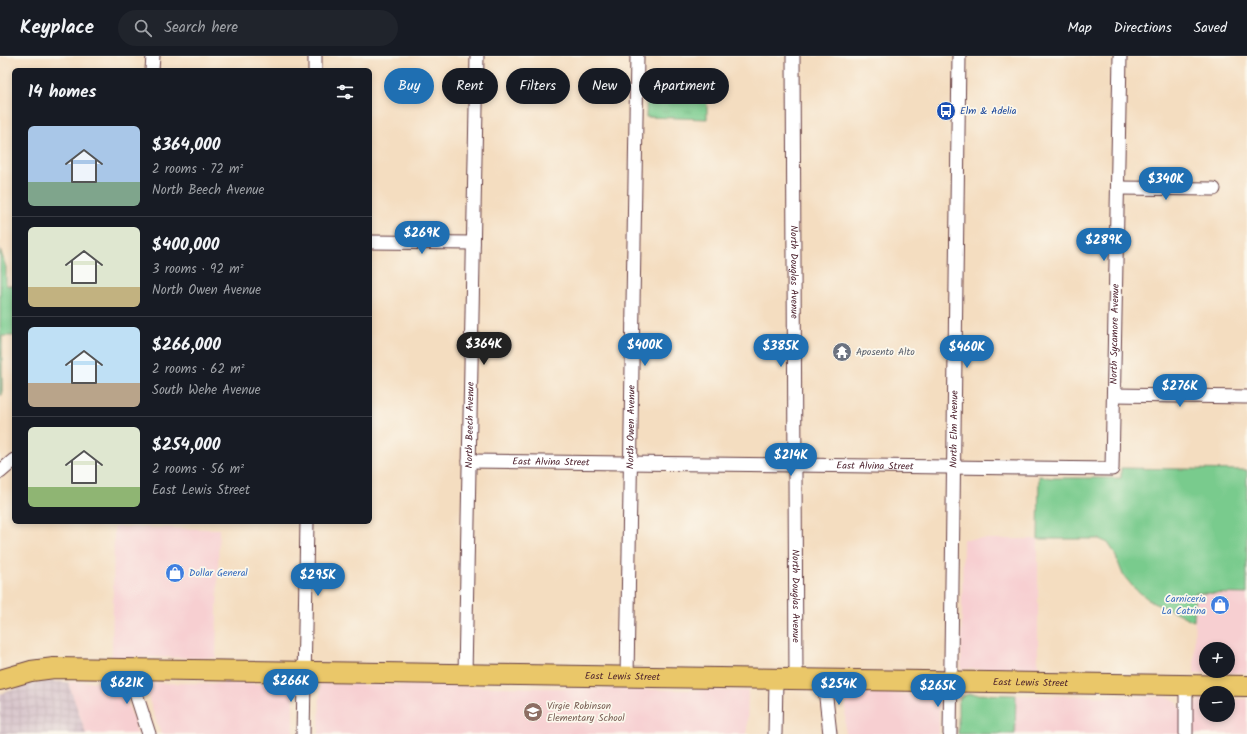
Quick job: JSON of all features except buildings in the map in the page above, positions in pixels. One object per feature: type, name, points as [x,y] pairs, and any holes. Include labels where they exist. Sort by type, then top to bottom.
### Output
[{"type":"main road","name":"East Lewis Street","points":[[0,680],[41,669],[128,669],[1247,686]]},
{"type":"street","points":[[152,68],[153,56]]},
{"type":"street","points":[[315,56],[315,68]]},
{"type":"street","name":"North Beech Avenue","points":[[465,675],[477,56]]},
{"type":"street","name":"North Owen Avenue","points":[[627,677],[637,56]]},
{"type":"street","name":"North Douglas Avenue","points":[[775,734],[786,679],[794,465],[793,56]]},
{"type":"street","name":"North Elm Avenue","points":[[950,734],[959,56]]},
{"type":"street","name":"North Sycamore Avenue","points":[[1112,469],[1120,56]]},
{"type":"street","points":[[1118,188],[1214,189]]},
{"type":"street","points":[[372,242],[474,244]]},
{"type":"street","points":[[1114,395],[1247,397]]},
{"type":"street","name":"East Alvina Street","points":[[469,460],[1112,469]]},
{"type":"street","points":[[303,734],[307,524]]},
{"type":"street","points":[[128,669],[149,734]]},
{"type":"street","points":[[824,680],[830,734]]},
{"type":"street","points":[[1186,684],[1186,734]]},
{"type":"shaded area","points":[[114,527],[219,529],[216,658],[112,657]]},
{"type":"shaded area","points":[[963,539],[1038,539],[1038,670],[961,669]]},
{"type":"shaded area","points":[[1195,593],[1247,594],[1247,673],[1235,673],[1235,642],[1199,642],[1199,673],[1194,673]]},
{"type":"shaded area","points":[[46,681],[68,682],[86,734],[0,734],[0,694],[29,684]]},
{"type":"shaded area","points":[[117,681],[122,685],[138,734],[86,734],[68,682]]},
{"type":"shaded area","points":[[153,683],[284,684],[293,692],[293,734],[161,734],[147,694]]},
{"type":"shaded area","name":"Virgie Robinson Elementary School","points":[[320,684],[748,691],[747,734],[319,734]]},
{"type":"shaded area","points":[[846,693],[933,694],[938,696],[939,734],[845,734]]},
{"type":"shaded area","points":[[1016,695],[1169,697],[1176,701],[1183,711],[1182,734],[1015,734]]},
{"type":"shaded area","points":[[1235,699],[1247,699],[1247,734],[1194,734],[1194,706],[1199,701],[1199,722],[1235,722]]},
{"type":"green space","points":[[646,104],[707,104],[707,119],[646,117]]},
{"type":"green space","points":[[0,249],[6,267],[6,285],[12,286],[12,336],[2,336],[2,395],[0,395]]},
{"type":"green space","points":[[1121,468],[1247,470],[1247,594],[1195,593],[1194,621],[1153,603],[1134,588],[1123,575],[1114,552],[1108,543],[1099,539],[1038,539],[1039,476],[1052,478],[1121,478]]},
{"type":"green space","points":[[969,694],[1016,695],[1015,734],[958,734],[958,702],[961,697]]},
{"type":"place","name":"Elm & Adelia","points":[[946,111]]},
{"type":"place","name":"Aposento Alto","points":[[842,352]]},
{"type":"place","name":"Dollar General","points":[[175,573]]},
{"type":"place","name":"Carniceria La Catrina","points":[[1220,605]]},
{"type":"place","name":"Virgie Robinson Elementary School","points":[[533,712]]}]
